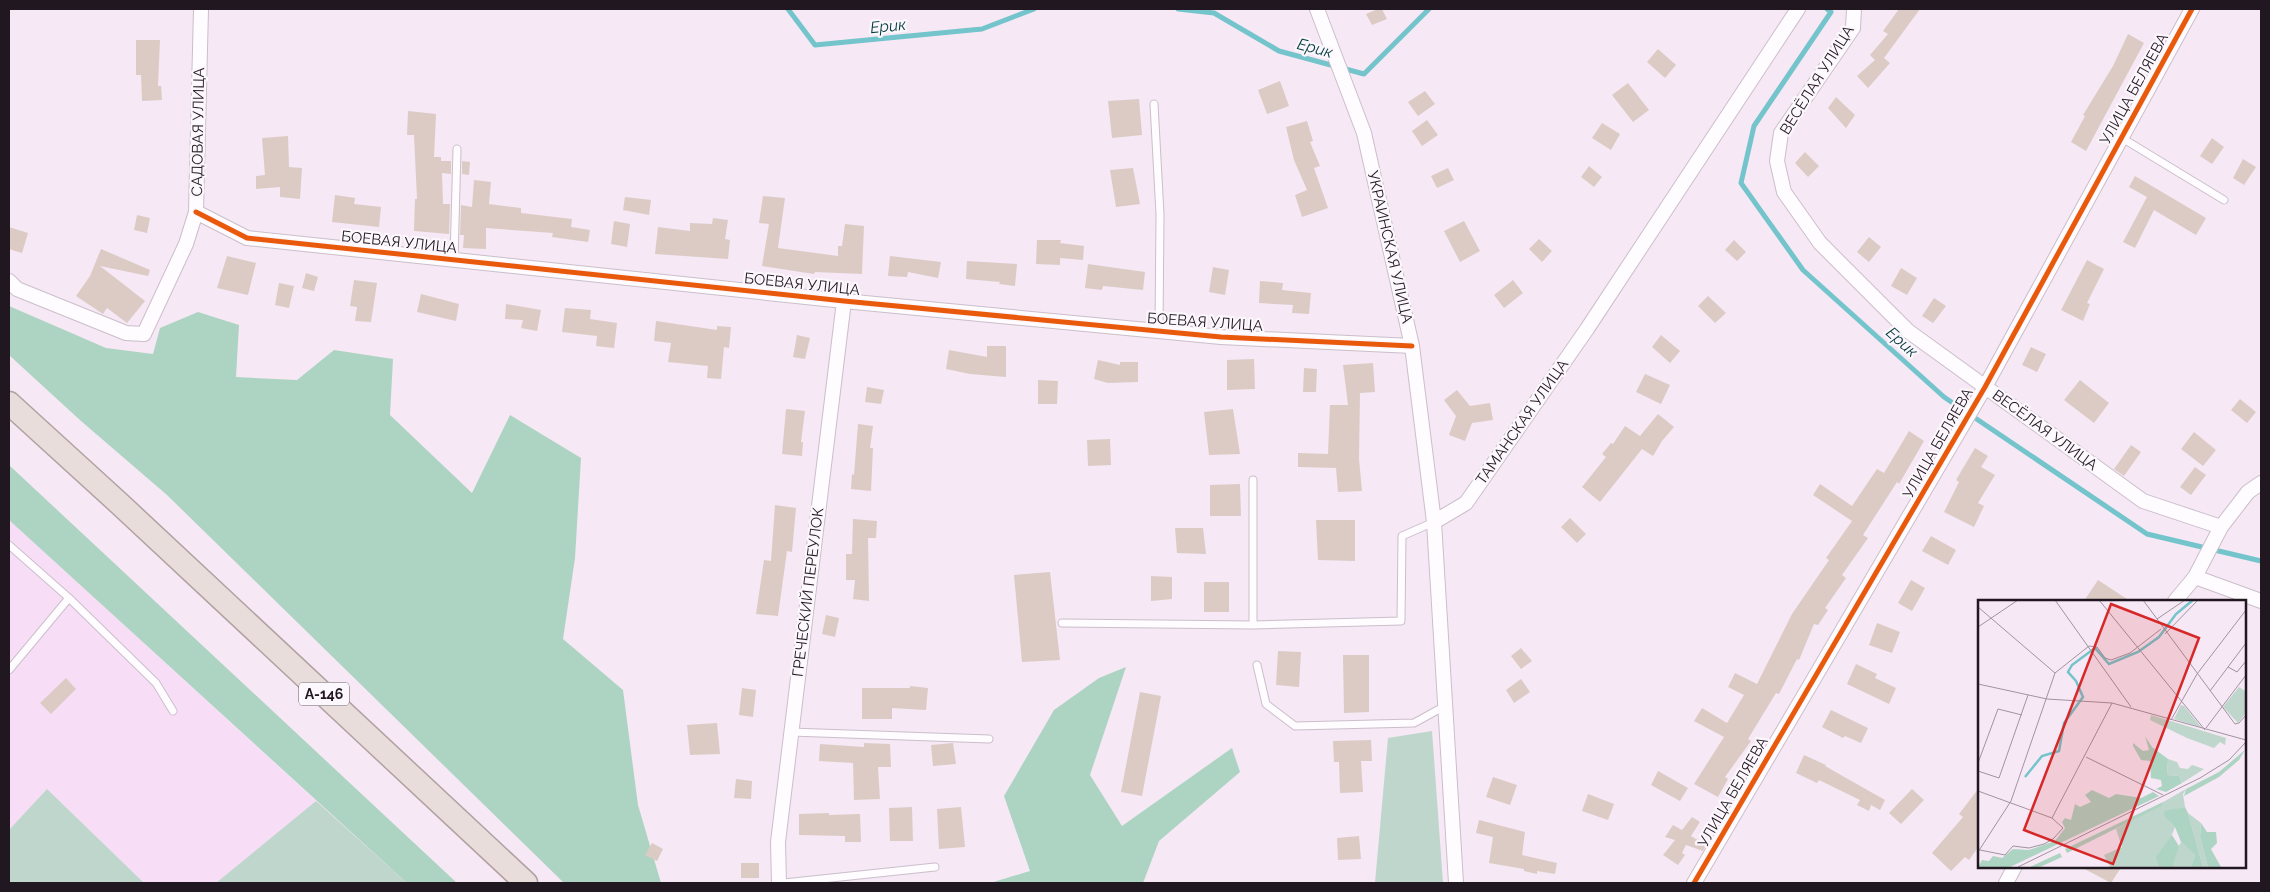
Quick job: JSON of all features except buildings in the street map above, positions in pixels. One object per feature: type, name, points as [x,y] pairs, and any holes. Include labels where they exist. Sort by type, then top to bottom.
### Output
[{"type":"highway","name":"А-146","points":[[9,404],[122,506],[526,883]]},
{"type":"street","name":"САДОВАЯ УЛИЦА","points":[[9,281],[17,289],[126,333],[144,334],[186,244],[196,212],[201,9]]},
{"type":"street","name":"УКРАИНСКАЯ УЛИЦА","points":[[1317,9],[1364,133],[1412,346],[1434,522]]},
{"type":"street","name":"ТАМАНСКАЯ УЛИЦА","points":[[1434,522],[1466,503],[1587,329],[1798,9]]},
{"type":"street","name":"ВЕСЁЛАЯ УЛИЦА","points":[[1854,9],[1853,28],[1781,133],[1777,161],[1784,192],[1820,243],[1908,331],[2143,501],[2220,527]]},
{"type":"street","name":"УЛИЦА БЕЛЯЕВА","points":[[1694,883],[1985,387],[2192,9]]},
{"type":"street","name":"БОЕВАЯ УЛИЦА","points":[[196,212],[247,238],[844,301],[1221,337],[1412,346]]},
{"type":"street","name":"ГРЕЧЕСКИЙ ПЕРЕУЛОК","points":[[779,883],[778,842],[844,301]]},
{"type":"street","points":[[2176,600],[2195,577],[2220,527],[2248,492],[2261,482]]},
{"type":"street","points":[[1434,522],[1456,883]]},
{"type":"street","points":[[2195,577],[2261,601]]},
{"type":"street","points":[[2006,883],[2014,867]]},
{"type":"lane","points":[[1154,104],[1160,214],[1159,331]]},
{"type":"lane","points":[[2122,138],[2224,200]]},
{"type":"lane","points":[[454,260],[457,149]]},
{"type":"lane","points":[[1253,480],[1253,625]]},
{"type":"lane","points":[[1062,623],[1253,625],[1401,621],[1402,536],[1434,522]]},
{"type":"lane","points":[[9,545],[69,598],[156,683],[173,712]]},
{"type":"lane","points":[[9,670],[69,598]]},
{"type":"lane","points":[[1257,665],[1266,704],[1295,726],[1414,723],[1445,706]]},
{"type":"lane","points":[[791,732],[989,739]]},
{"type":"lane","points":[[784,883],[935,867]]},
{"type":"shaded area","points":[[9,520],[316,801],[216,883],[144,883],[47,789],[9,830]]},
{"type":"green space","points":[[9,306],[106,348],[153,354],[160,328],[198,312],[239,325],[236,377],[297,380],[334,350],[393,359],[390,415],[472,493],[510,415],[581,458],[575,558],[563,639],[623,690],[638,805],[661,883],[564,883],[167,495],[81,421],[9,355]]},
{"type":"green space","points":[[9,465],[457,883],[407,883],[9,520]]},
{"type":"green space","points":[[1126,667],[1090,775],[1122,826],[1232,748],[1240,772],[1159,841],[1143,883],[990,883],[1030,871],[1004,796],[1054,710],[1099,678]]},
{"type":"green space","points":[[1432,731],[1443,883],[1375,883],[1388,738]]},
{"type":"green space","points":[[47,789],[144,883],[9,883],[9,830]]},
{"type":"green space","points":[[316,801],[407,883],[216,883]]},
{"type":"waterway","name":"Ерик","points":[[788,9],[815,45],[982,29],[1034,9]]},
{"type":"waterway","name":"Ерик","points":[[1178,9],[1214,13],[1279,51],[1364,74],[1429,9]]},
{"type":"waterway","name":"Ерик","points":[[1827,9],[1831,12],[1754,126],[1741,183],[1803,270],[1944,397],[2147,534],[2261,561]]},
{"type":"cycle path","points":[[1694,883],[1985,387],[2192,9]]},
{"type":"cycle path","points":[[196,212],[247,238],[844,301],[1221,337],[1412,346]]}]
